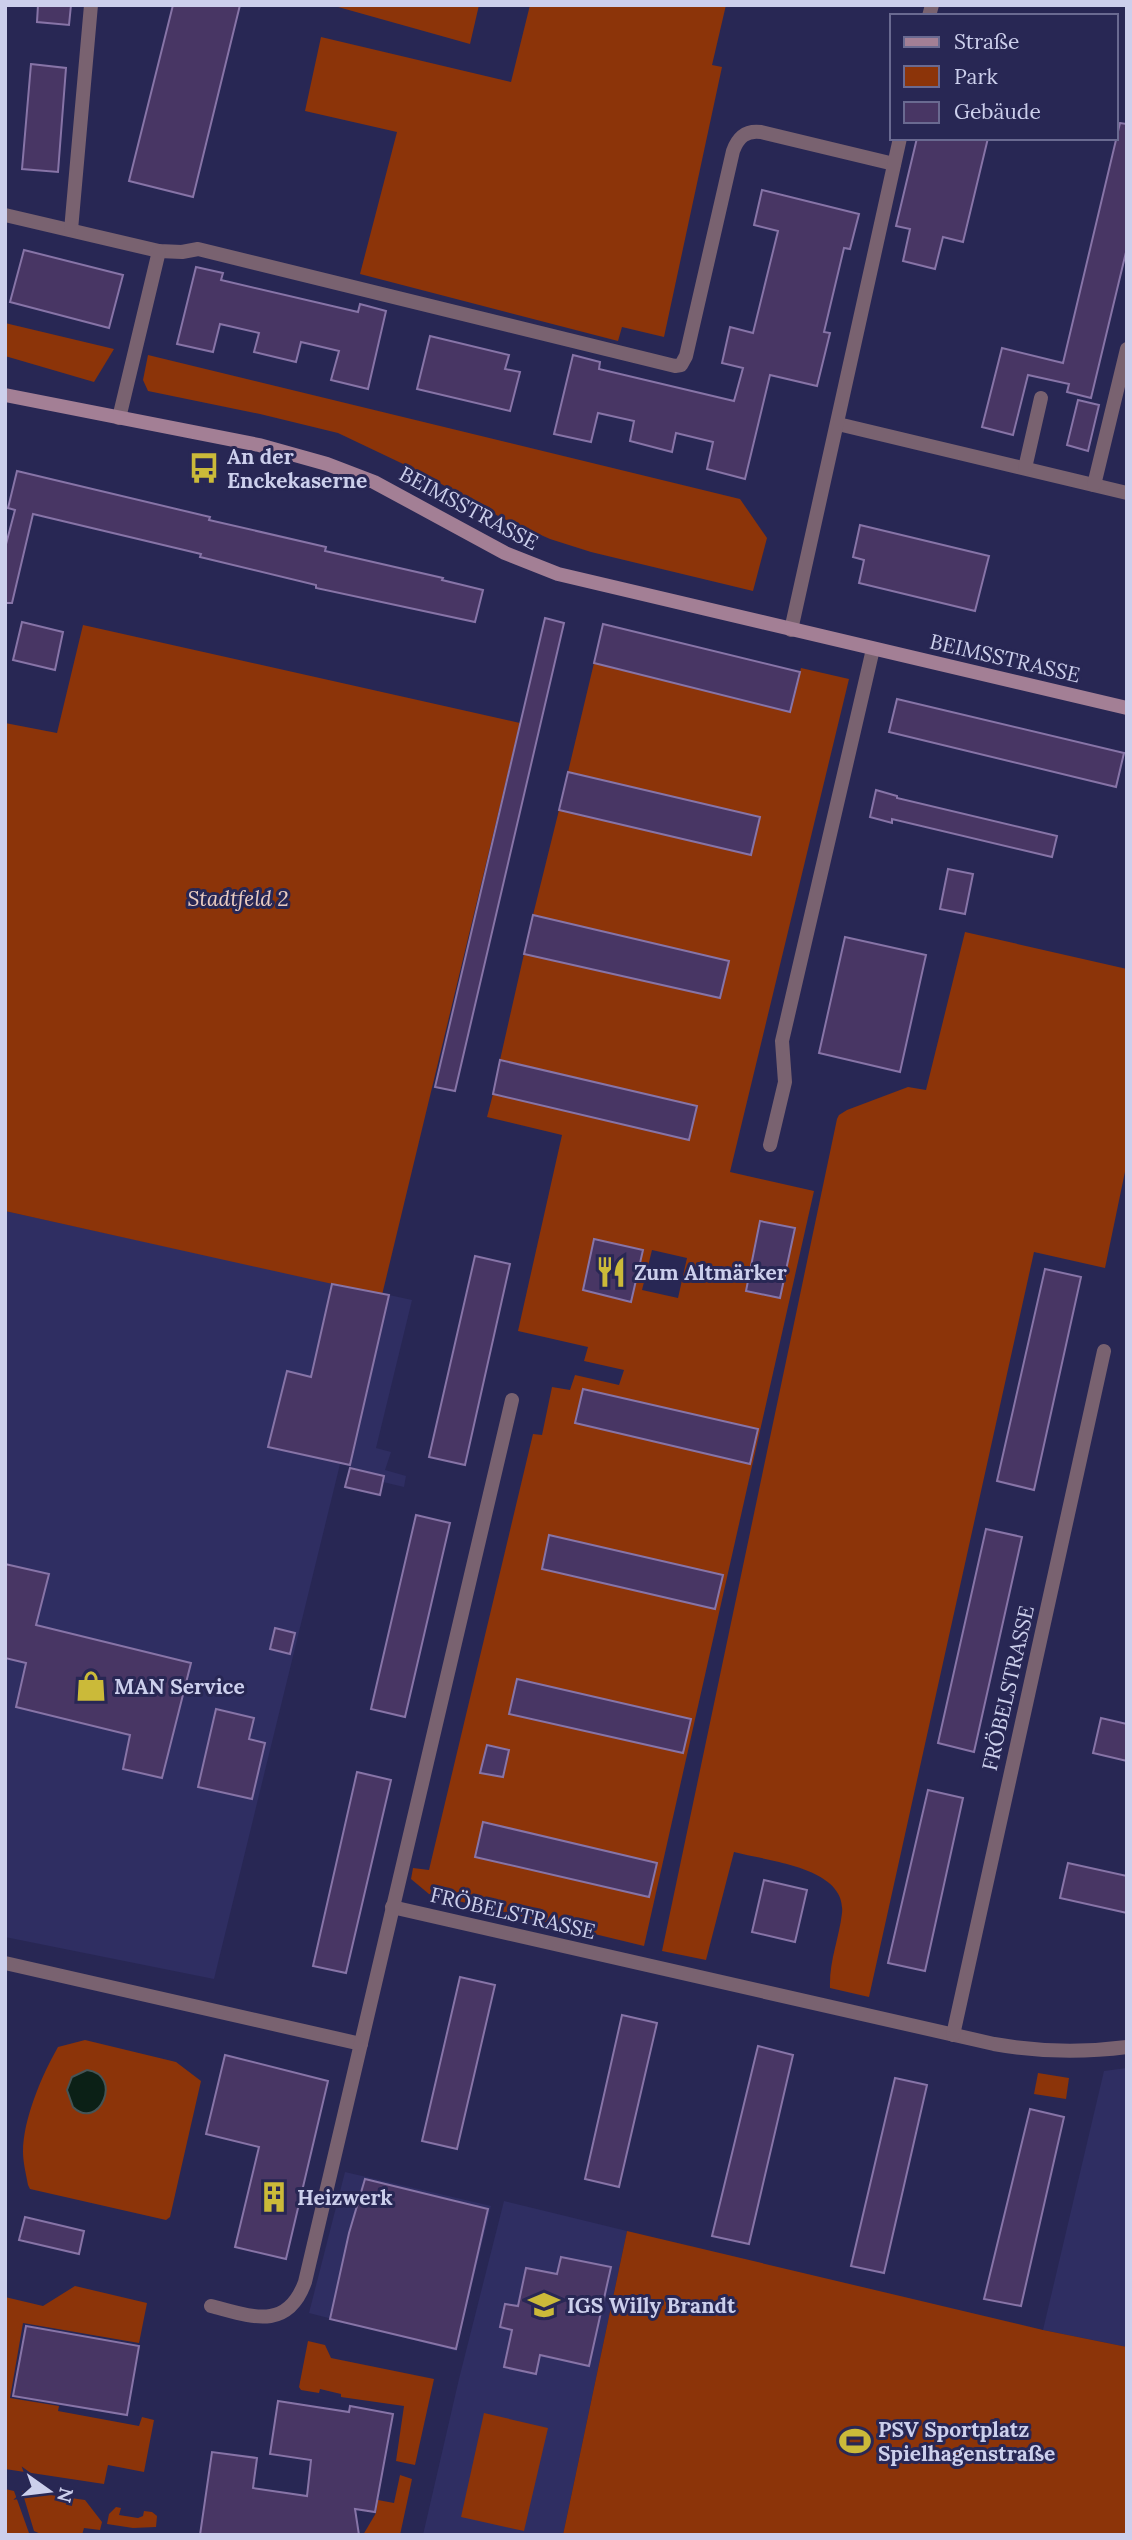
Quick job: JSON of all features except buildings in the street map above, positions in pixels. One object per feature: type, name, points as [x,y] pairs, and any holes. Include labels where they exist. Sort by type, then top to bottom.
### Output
[{"type":"street","points":[[71,230],[91,5]]},
{"type":"street","points":[[5,215],[159,251],[181,252],[198,249],[677,366],[683,363],[686,356],[733,151],[742,136],[761,132],[894,164]]},
{"type":"street","points":[[791,630],[900,140]]},
{"type":"street","points":[[119,418],[159,251]]},
{"type":"street","points":[[1094,485],[1127,349]]},
{"type":"street","name":"BEIMSSTRASSE","points":[[5,395],[259,445],[327,464],[374,482],[495,548],[541,569],[1127,708]]},
{"type":"street","points":[[1025,468],[1041,398]]},
{"type":"street","points":[[838,424],[1127,493]]},
{"type":"street","points":[[770,1145],[785,1082],[782,1041],[873,649]]},
{"type":"street","name":"FRÖBELSTRASSE","points":[[953,2035],[1104,1351]]},
{"type":"street","points":[[211,2306],[252,2316],[271,2317],[289,2308],[299,2296],[307,2275],[512,1400]]},
{"type":"street","name":"FRÖBELSTRASSE","points":[[392,1907],[993,2044],[1043,2051],[1093,2051],[1127,2047]]},
{"type":"street","points":[[5,1963],[361,2044]]},
{"type":"shaded area","points":[[5,1211],[412,1300],[376,1448],[391,1452],[385,1470],[406,1476],[404,1487],[383,1482],[380,1495],[345,1487],[352,1457],[342,1456],[214,1979],[5,1937]]},
{"type":"shaded area","points":[[1127,2068],[1127,2347],[1043,2330],[1104,2071]]},
{"type":"shaded area","points":[[87,2070],[98,2074],[104,2081],[106,2090],[99,2108],[83,2113],[73,2107],[67,2090],[72,2077]]},
{"type":"shaded area","points":[[345,2172],[491,2206],[456,2351],[309,2313]]},
{"type":"shaded area","name":"IGS Willy Brandt","points":[[504,2201],[627,2231],[563,2535],[423,2535],[459,2379]]},
{"type":"green space","points":[[331,5],[479,5],[470,44]]},
{"type":"green space","points":[[530,5],[726,5],[712,65],[722,67],[664,337],[622,327],[618,341],[360,274],[397,132],[305,111],[321,37],[511,82]]},
{"type":"green space","points":[[5,323],[114,349],[94,382],[5,356]]},
{"type":"green space","points":[[148,355],[740,499],[767,538],[753,591],[591,552],[550,539],[500,517],[420,472],[338,433],[148,391],[143,380]]},
{"type":"green space","name":"Stadtfeld 2","points":[[83,625],[520,723],[382,1295],[5,1211],[5,723],[57,733]]},
{"type":"green space","points":[[594,663],[790,711],[801,668],[849,679],[730,1172],[814,1191],[644,1946],[429,1894],[411,1879],[413,1868],[429,1870],[533,1434],[542,1435],[552,1387],[570,1390],[575,1375],[619,1385],[624,1370],[584,1361],[588,1347],[518,1331],[562,1135],[487,1117],[493,1094],[689,1139],[697,1106],[500,1060],[524,954],[720,998],[729,961],[533,915],[559,810],[751,855],[760,817],[568,772]],"holes":[[[760,1221],[794,1228],[780,1298],[746,1291]],[[594,1239],[630,1302],[583,1290]],[[652,1250],[687,1258],[678,1298],[642,1290]],[[583,1389],[750,1464],[575,1423]],[[517,1679],[691,1719],[683,1753],[509,1714]],[[483,1823],[656,1863],[649,1897],[476,1857]]]},
{"type":"green space","points":[[965,932],[1127,969],[1127,1162],[1105,1268],[1034,1252],[869,1997],[830,1988],[842,1913],[840,1898],[832,1885],[802,1869],[766,1859],[734,1852],[706,1960],[662,1951],[837,1119],[847,1110],[908,1087],[926,1090]]},
{"type":"green space","points":[[85,2040],[176,2062],[201,2081],[170,2217],[166,2220],[30,2189],[28,2185],[23,2156],[24,2139],[40,2084],[58,2047]]},
{"type":"green space","points":[[1038,2073],[1069,2078],[1066,2099],[1034,2094]]},
{"type":"green space","name":"PSV Sportplatz Spielhagenstraße","points":[[627,2231],[1043,2330],[1127,2347],[1127,2535],[563,2535]]},
{"type":"green space","points":[[75,2286],[147,2303],[139,2343],[23,2323],[10,2398],[59,2406],[58,2411],[139,2426],[142,2417],[154,2420],[144,2472],[108,2465],[104,2484],[5,2469],[5,2297],[43,2306]]},
{"type":"green space","points":[[308,2341],[325,2345],[331,2358],[434,2379],[415,2465],[396,2461],[404,2406],[341,2397],[341,2394],[320,2389],[319,2393],[301,2390],[299,2387]]},
{"type":"green space","points":[[484,2413],[548,2428],[524,2531],[461,2517]]},
{"type":"green space","points":[[400,2475],[412,2479],[400,2535],[363,2535],[376,2513],[378,2500],[394,2503]]},
{"type":"green space","points":[[5,2489],[14,2491],[29,2533],[26,2535],[5,2535]]},
{"type":"green space","points":[[22,2491],[85,2500],[102,2522],[100,2530],[84,2528],[82,2535],[43,2535],[34,2531]]},
{"type":"green space","points":[[116,2507],[121,2508],[119,2515],[138,2518],[143,2516],[144,2511],[152,2512],[157,2516],[156,2527],[133,2528],[107,2524],[109,2514]]},
{"type":"place","name":"An der Enckekaserne","points":[[204,468]]},
{"type":"place","name":"Zum Altmärker","points":[[611,1272]]},
{"type":"place","name":"MAN Service","points":[[91,1686]]},
{"type":"place","name":"Heizwerk","points":[[274,2197]]},
{"type":"place","name":"IGS Willy Brandt","points":[[544,2305]]},
{"type":"place","name":"PSV Sportplatz Spielhagenstraße","points":[[855,2441]]}]
